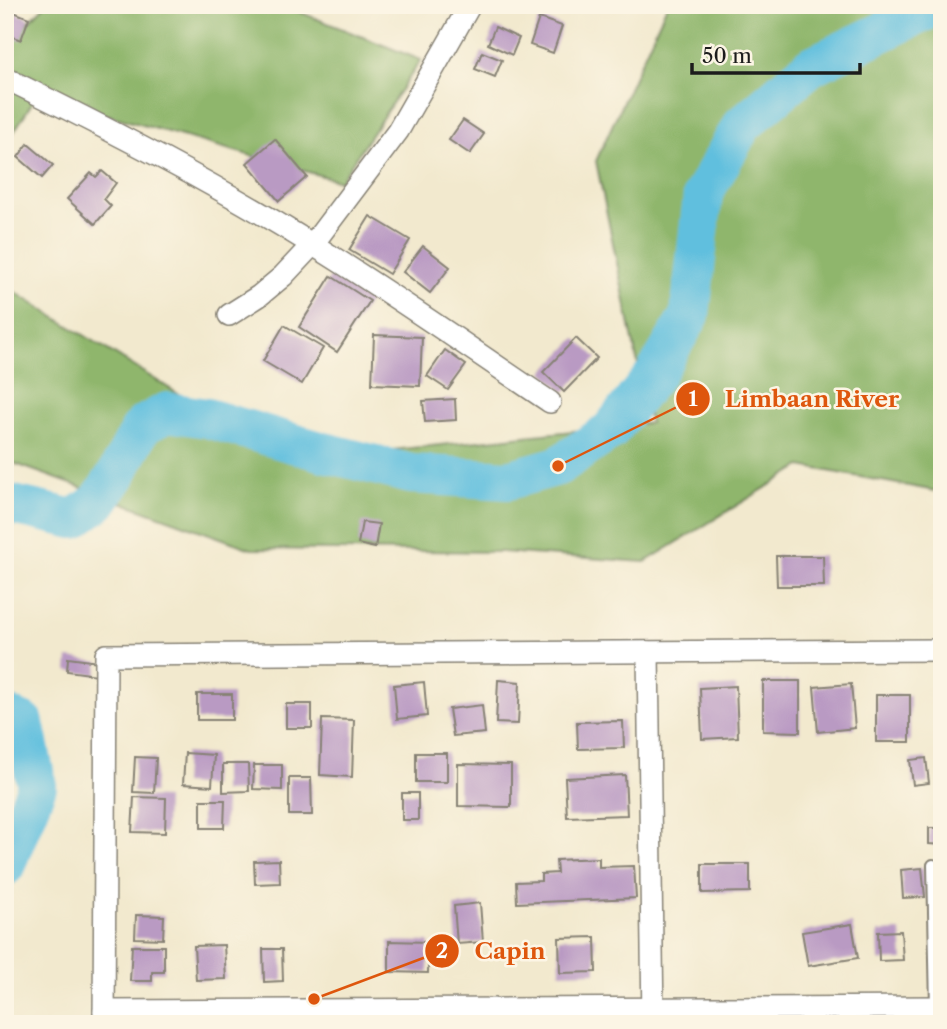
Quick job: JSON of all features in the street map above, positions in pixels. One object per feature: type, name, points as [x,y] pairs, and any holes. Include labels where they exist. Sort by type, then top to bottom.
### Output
[{"type":"street","points":[[229,316],[283,276],[313,244],[398,131],[470,5]]},
{"type":"street","points":[[5,78],[181,168],[313,244],[550,402]]},
{"type":"street","points":[[939,1007],[653,1016],[104,1017],[106,655],[942,650]]},
{"type":"street","points":[[648,652],[653,1016]]},
{"type":"lane","points":[[933,865],[939,1007]]},
{"type":"green space","points":[[45,5],[282,5],[421,60],[340,181],[37,95],[5,146],[5,46]]},
{"type":"green space","points":[[667,5],[942,5],[941,492],[801,466],[645,562],[501,552],[251,549],[5,460],[5,286],[286,461],[650,423],[596,161]]},
{"type":"building","points":[[6,9],[29,18],[21,40],[5,34]]},
{"type":"building","points":[[539,18],[562,26],[553,53],[530,45]]},
{"type":"building","points":[[495,27],[519,38],[512,55],[488,44]]},
{"type":"building","points":[[482,52],[502,60],[495,77],[475,69]]},
{"type":"building","points":[[463,120],[484,134],[470,154],[449,140]]},
{"type":"building","points":[[275,139],[307,177],[279,201],[247,163]]},
{"type":"building","points":[[28,144],[53,165],[42,178],[18,157]]},
{"type":"building","points":[[102,171],[116,183],[104,199],[111,206],[95,224],[67,199],[91,173],[96,177]]},
{"type":"building","points":[[370,216],[410,240],[389,274],[349,250]]},
{"type":"building","points":[[423,246],[450,267],[430,293],[403,272]]},
{"type":"building","points":[[331,276],[370,301],[337,352],[299,327]]},
{"type":"building","points":[[284,325],[323,348],[302,384],[263,361]]},
{"type":"building","points":[[374,335],[422,337],[420,386],[372,384]]},
{"type":"building","points":[[576,338],[597,358],[564,392],[543,372]]},
{"type":"building","points":[[445,350],[466,365],[448,390],[427,376]]},
{"type":"building","points":[[455,399],[456,420],[425,422],[423,401]]},
{"type":"building","points":[[362,522],[379,524],[375,548],[358,544]]},
{"type":"building","points":[[776,556],[823,556],[824,586],[777,586]]},
{"type":"building","points":[[68,658],[99,662],[97,675],[67,671]]},
{"type":"building","points":[[498,680],[520,682],[518,724],[496,723]]},
{"type":"building","points":[[763,681],[800,681],[800,732],[763,731]]},
{"type":"building","points":[[424,682],[427,716],[397,719],[394,685]]},
{"type":"building","points":[[851,684],[855,728],[818,732],[814,687]]},
{"type":"building","points":[[736,686],[738,737],[702,739],[700,688]]},
{"type":"building","points":[[197,694],[232,694],[232,720],[197,720]]},
{"type":"building","points":[[876,695],[910,695],[910,742],[876,742]]},
{"type":"building","points":[[286,704],[312,704],[312,728],[286,728]]},
{"type":"building","points":[[482,705],[485,733],[453,736],[449,709]]},
{"type":"building","points":[[322,719],[354,720],[352,777],[320,775]]},
{"type":"building","points":[[623,721],[624,748],[578,749],[577,722]]},
{"type":"building","points":[[185,753],[214,755],[212,786],[183,784]]},
{"type":"building","points":[[416,753],[447,753],[447,782],[416,782]]},
{"type":"building","points":[[135,757],[156,758],[154,793],[133,792]]},
{"type":"building","points":[[926,758],[929,783],[913,785],[910,760]]},
{"type":"building","points":[[223,764],[248,764],[249,791],[223,792]]},
{"type":"building","points":[[458,764],[511,765],[511,807],[458,806]]},
{"type":"building","points":[[254,765],[282,765],[282,790],[253,789]]},
{"type":"building","points":[[625,775],[627,815],[567,817],[565,778]]},
{"type":"building","points":[[289,778],[311,778],[312,815],[289,815]]},
{"type":"building","points":[[402,793],[418,793],[418,820],[402,820]]},
{"type":"building","points":[[134,797],[166,798],[165,833],[132,832]]},
{"type":"building","points":[[201,800],[225,800],[224,828],[201,828]]},
{"type":"building","points":[[929,828],[942,828],[942,845],[929,844]]},
{"type":"building","points":[[599,858],[599,867],[634,866],[636,898],[517,903],[516,882],[541,881],[541,874],[557,873],[556,860]]},
{"type":"building","points":[[279,860],[280,883],[255,884],[254,861]]},
{"type":"building","points":[[702,864],[750,864],[750,892],[702,893]]},
{"type":"building","points":[[922,868],[925,897],[903,898],[901,870]]},
{"type":"building","points":[[480,903],[483,942],[457,944],[454,906]]},
{"type":"building","points":[[136,915],[164,916],[163,939],[135,938]]},
{"type":"building","points":[[852,924],[858,958],[808,966],[802,932]]},
{"type":"building","points":[[901,931],[903,960],[879,961],[878,932]]},
{"type":"building","points":[[595,937],[596,972],[560,973],[559,938]]},
{"type":"building","points":[[389,941],[429,942],[428,973],[389,972]]},
{"type":"building","points":[[224,945],[226,979],[196,980],[194,946]]},
{"type":"building","points":[[132,946],[164,946],[164,972],[152,972],[152,981],[130,981]]},
{"type":"building","points":[[263,949],[282,949],[283,981],[264,982]]},
{"type":"waterway","points":[[5,503],[74,519],[98,502],[117,474],[142,426],[167,412],[207,418],[411,474],[508,480],[558,466],[610,431],[655,374],[690,315],[703,194],[742,125],[811,66],[939,5]]},
{"type":"waterway","points":[[5,715],[24,723],[37,786],[5,866]]},
{"type":"place","name":"Limbaan River","points":[[558,466]]},
{"type":"place","name":"Capin","points":[[314,999]]}]
